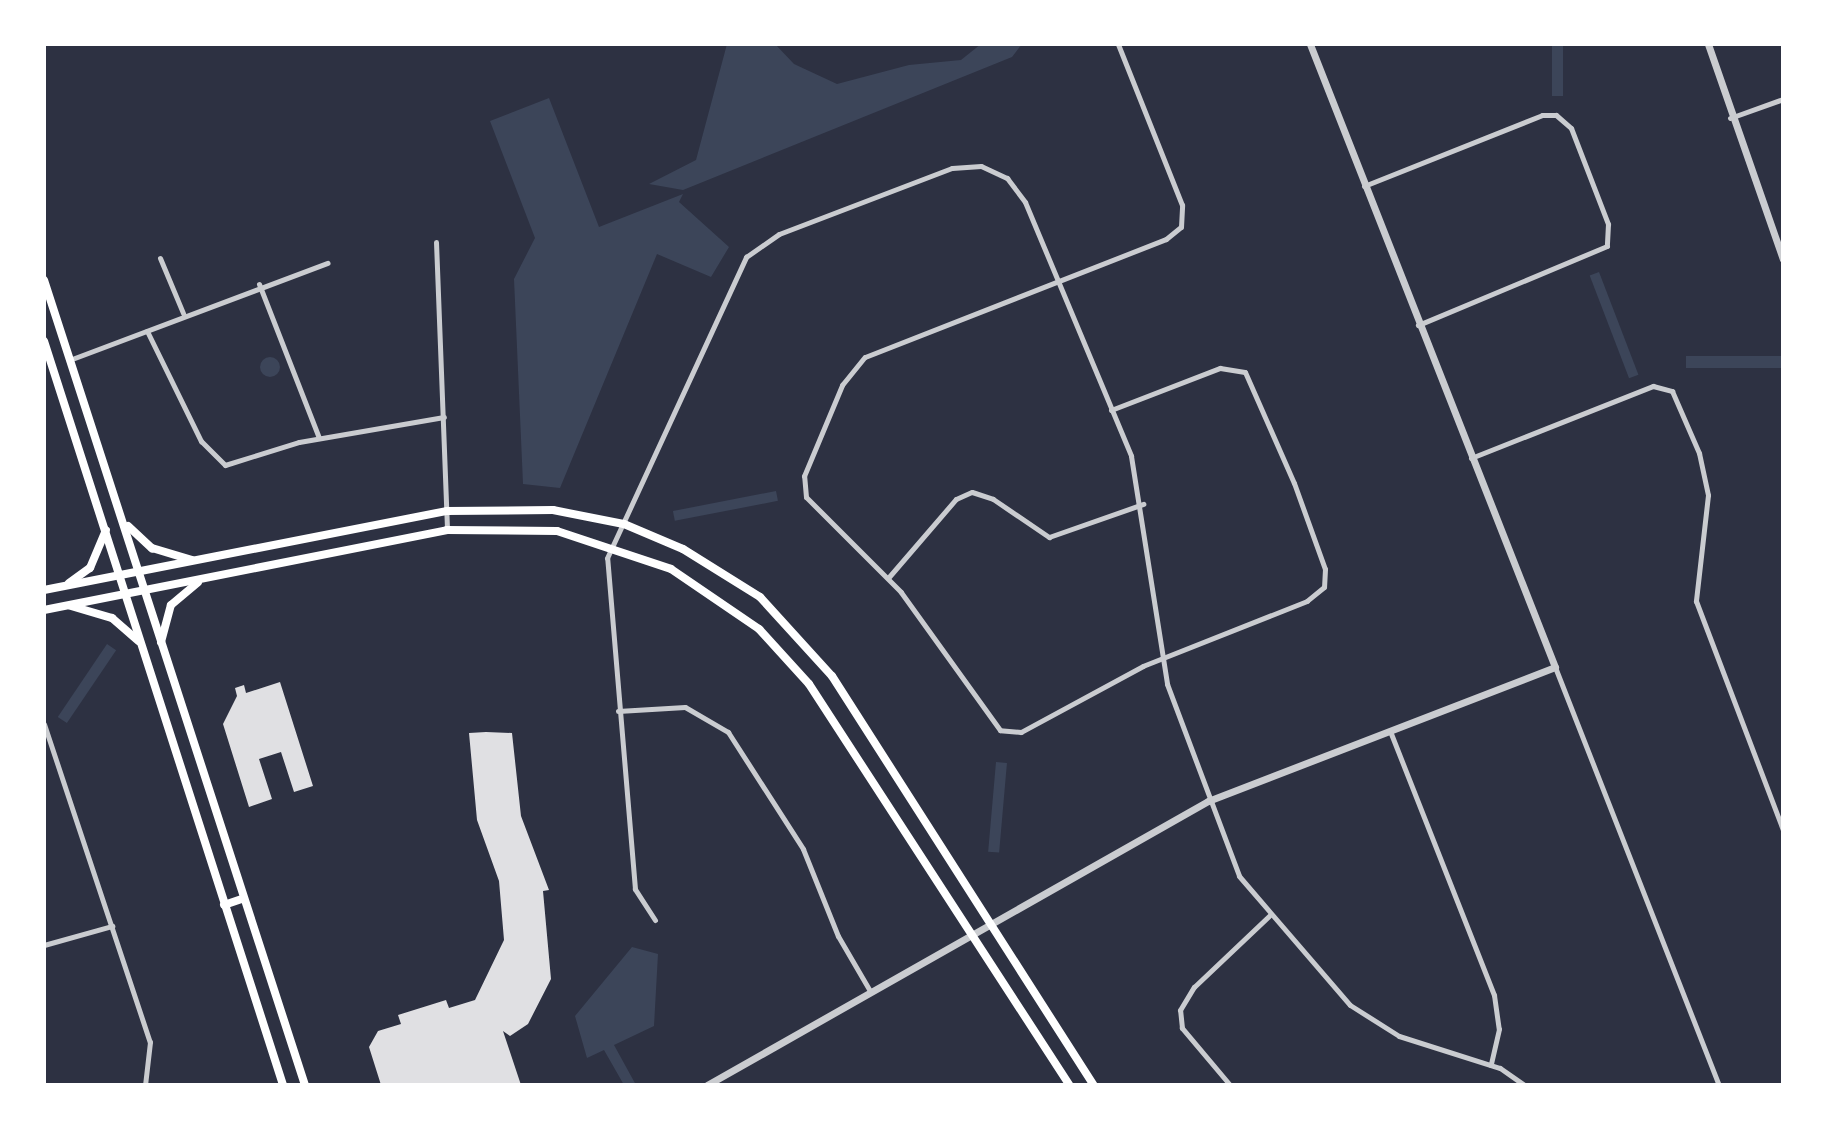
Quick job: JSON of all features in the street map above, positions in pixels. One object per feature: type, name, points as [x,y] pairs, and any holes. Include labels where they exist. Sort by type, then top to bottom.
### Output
[{"type":"main road","points":[[44,280],[126,524],[160,645],[305,1085]]},
{"type":"main road","points":[[44,341],[107,527],[141,646],[283,1085]]},
{"type":"main road","points":[[44,590],[447,511],[553,510],[624,524],[710,563],[760,597],[803,639],[891,763],[1094,1085]]},
{"type":"main road","points":[[126,524],[152,548],[198,560]]},
{"type":"main road","points":[[59,587],[90,568],[107,527]]},
{"type":"main road","points":[[44,610],[447,530],[557,531],[613,545],[698,583],[786,656],[872,774],[1069,1085]]},
{"type":"main road","points":[[160,645],[171,605],[206,578]]},
{"type":"main road","points":[[64,605],[112,618],[141,646]]},
{"type":"main road","points":[[225,905],[244,898]]},
{"type":"street","points":[[1111,410],[1220,369],[1245,372],[1325,569],[1324,587],[1307,601],[1161,659],[1021,732],[1000,730],[888,578],[813,506],[803,486],[842,384],[856,363],[875,352],[1166,239],[1184,220],[1118,44]]},
{"type":"street","points":[[1310,44],[1719,1085]]},
{"type":"street","points":[[1708,44],[1730,118],[1783,260]]},
{"type":"street","points":[[1730,118],[1783,99]]},
{"type":"street","points":[[1364,186],[1542,115],[1556,116],[1571,128],[1608,224],[1607,246],[1419,325]]},
{"type":"street","points":[[654,920],[635,889],[605,569],[613,545],[730,281],[766,241],[952,168],[981,166],[1017,188],[1111,410],[1143,504],[1161,659],[1208,801],[1239,876],[1329,986],[1372,1020],[1428,1049],[1491,1065],[1524,1085]]},
{"type":"street","points":[[436,242],[447,530]]},
{"type":"street","points":[[160,258],[183,313]]},
{"type":"street","points":[[72,359],[148,331],[183,313],[259,284],[328,263]]},
{"type":"street","points":[[259,284],[319,438]]},
{"type":"street","points":[[148,331],[216,461],[235,463],[319,438],[444,417]]},
{"type":"street","points":[[1471,458],[1654,386],[1672,391],[1699,453],[1708,495],[1695,581],[1699,615],[1783,830]]},
{"type":"street","points":[[888,578],[956,499],[972,492],[993,499],[1049,537],[1143,504]]},
{"type":"street","points":[[707,1085],[991,921],[1208,801],[1555,667]]},
{"type":"street","points":[[618,711],[685,707],[728,732],[803,849],[838,936],[870,991]]},
{"type":"street","points":[[44,724],[149,1042],[145,1085]]},
{"type":"street","points":[[1390,731],[1494,995],[1499,1029],[1491,1065]]},
{"type":"street","points":[[1230,1085],[1182,1027],[1180,1010],[1194,987],[1270,915]]},
{"type":"street","points":[[44,945],[112,926]]},
{"type":"shaded area","points":[[727,44],[775,44],[794,64],[837,84],[909,65],[961,60],[981,44],[1022,44],[1012,57],[683,190],[649,184],[696,160]]},
{"type":"shaded area","points":[[1552,44],[1563,44],[1563,96],[1552,96]]},
{"type":"shaded area","points":[[549,98],[599,227],[683,194],[679,202],[729,247],[711,277],[657,254],[560,488],[523,484],[514,279],[535,238],[490,121]]},
{"type":"shaded area","points":[[1599,272],[1638,375],[1629,378],[1590,276]]},
{"type":"shaded area","points":[[1686,356],[1783,356],[1783,368],[1686,368]]},
{"type":"shaded area","points":[[270,357],[277,360],[280,367],[277,374],[270,377],[263,374],[260,367],[263,360]]},
{"type":"shaded area","points":[[776,491],[778,501],[675,521],[673,511]]},
{"type":"shaded area","points":[[107,644],[116,650],[67,723],[58,717]]},
{"type":"shaded area","points":[[996,762],[1007,763],[999,853],[988,852]]},
{"type":"shaded area","points":[[632,947],[658,954],[654,1026],[614,1045],[636,1085],[624,1085],[604,1050],[587,1058],[575,1016]]},
{"type":"building","points":[[280,682],[313,786],[294,792],[281,752],[259,759],[272,799],[249,807],[223,724],[237,696],[235,688],[244,685],[246,693]]},
{"type":"building","points":[[469,733],[512,733],[521,816],[549,890],[543,891],[551,979],[528,1024],[510,1036],[503,1031],[521,1085],[381,1085],[369,1047],[378,1031],[401,1024],[398,1015],[446,1000],[449,1008],[475,1000],[504,940],[499,881],[477,820]]}]
